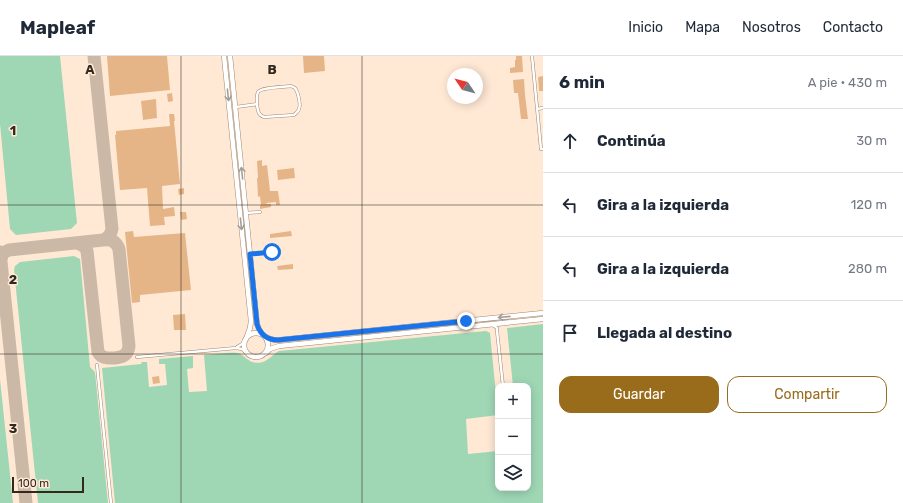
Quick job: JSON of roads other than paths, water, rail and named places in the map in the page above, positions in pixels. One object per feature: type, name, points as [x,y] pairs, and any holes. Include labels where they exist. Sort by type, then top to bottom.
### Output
[{"type":"street","points":[[224,56],[247,255],[257,324],[259,330],[264,335],[269,339],[278,340],[543,313]]},
{"type":"street","points":[[230,56],[246,213],[251,321],[244,345],[247,354],[255,358],[261,357],[270,349],[278,346],[543,319]]},
{"type":"street","points":[[472,320],[470,321],[470,324],[473,326]]},
{"type":"street","points":[[465,321],[468,324],[466,327]]},
{"type":"street","points":[[246,339],[254,333],[264,335],[268,340],[268,350],[266,353]]},
{"type":"lane","points":[[532,56],[541,150],[543,149]]},
{"type":"lane","points":[[291,86],[298,92],[300,108],[294,115],[264,117],[260,116],[257,104],[256,95],[262,89],[291,86]]},
{"type":"lane","points":[[235,107],[257,104]]},
{"type":"lane","points":[[537,109],[543,108]]},
{"type":"lane","points":[[246,213],[260,212]]},
{"type":"lane","points":[[247,255],[272,252]]},
{"type":"lane","points":[[503,383],[498,331],[499,326],[504,323]]},
{"type":"lane","points":[[489,324],[494,326],[498,331]]},
{"type":"lane","points":[[236,348],[246,339]]},
{"type":"lane","points":[[137,357],[236,348],[242,349],[247,354]]},
{"type":"lane","points":[[97,365],[111,503]]}]
